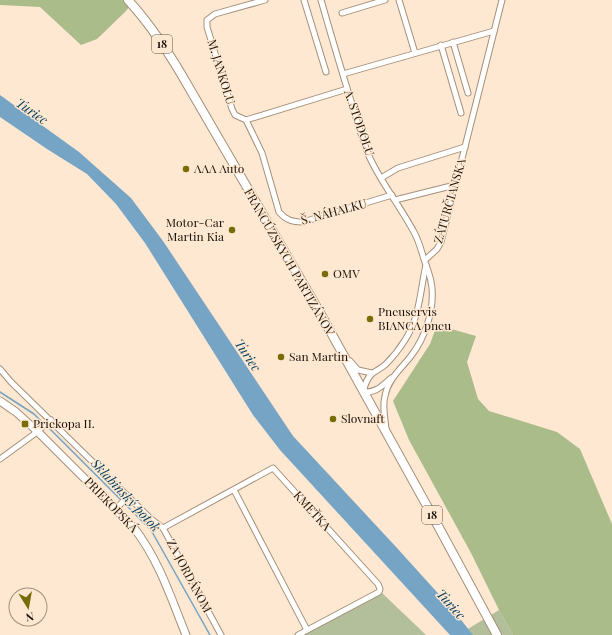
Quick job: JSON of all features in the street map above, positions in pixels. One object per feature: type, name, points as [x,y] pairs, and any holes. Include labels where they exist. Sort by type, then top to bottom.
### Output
[{"type":"main road","name":"FRANCÚZSKYCH PARTIZÁNOV","points":[[128,0],[155,34],[177,67],[340,349],[438,524],[497,635]]},
{"type":"street","name":"M. JANKOLU","points":[[246,120],[235,115],[232,109],[207,27],[207,20],[215,14],[265,0]]},
{"type":"street","points":[[304,0],[326,72]]},
{"type":"street","name":"A. STODOLU","points":[[321,0],[364,143],[381,178],[415,234],[425,263]]},
{"type":"street","points":[[342,13],[385,0]]},
{"type":"street","points":[[399,0],[415,53]]},
{"type":"street","name":"ZÁTURČIANSKA","points":[[425,263],[441,242],[502,0]]},
{"type":"street","points":[[343,74],[494,31]]},
{"type":"street","points":[[453,42],[468,93]]},
{"type":"street","points":[[441,45],[461,113]]},
{"type":"street","points":[[246,120],[347,89]]},
{"type":"street","name":"Š. NÁHALKU","points":[[246,120],[262,153],[279,212],[290,221],[303,222],[393,198],[455,185]]},
{"type":"street","points":[[381,178],[398,168],[465,147]]},
{"type":"street","points":[[395,375],[380,389],[371,392],[363,392],[372,373],[384,366],[401,346],[410,330],[418,308],[425,263]]},
{"type":"street","points":[[387,435],[384,406],[384,396],[386,390],[395,375],[417,347],[429,316],[432,290],[431,275],[425,263]]},
{"type":"street","points":[[340,349],[358,370],[372,373]]},
{"type":"street","name":"ZA JORDÁNOM","points":[[0,369],[11,382],[163,528],[221,635]]},
{"type":"street","name":"PRIEKOPSKÁ","points":[[0,401],[40,430],[118,507],[142,538],[155,559],[186,635]]},
{"type":"street","points":[[0,459],[40,430],[51,420]]},
{"type":"street","name":"KMEŤKA","points":[[163,528],[273,468],[378,584],[380,589],[378,592],[307,630]]},
{"type":"street","points":[[234,490],[307,630],[298,635]]},
{"type":"street","points":[[118,507],[128,496]]},
{"type":"green space","points":[[0,0],[135,0],[125,12],[97,39],[81,45],[40,7],[0,5]]},
{"type":"green space","points":[[437,325],[476,336],[467,362],[478,399],[489,411],[557,432],[580,449],[612,524],[612,635],[513,635],[471,553],[409,440],[393,401],[430,344]]},
{"type":"green space","points":[[382,593],[426,635],[302,635]]},
{"type":"green space","points":[[499,610],[513,635],[458,635]]},
{"type":"water","points":[[0,95],[79,152],[131,198],[163,241],[293,436],[454,611],[473,635],[450,635],[280,450],[253,415],[145,243],[116,204],[87,174],[0,117]]},
{"type":"waterway","name":"Sklabinský potok","points":[[0,392],[34,414],[44,424]]},
{"type":"waterway","name":"Sklabinský potok","points":[[47,426],[151,530],[210,635]]},
{"type":"place","name":"AAA Auto","points":[[186,169]]},
{"type":"place","name":"Motor-Car Martin Kia","points":[[232,230]]},
{"type":"place","name":"OMV","points":[[325,274]]},
{"type":"place","name":"Pneuservis BIANCA pneu","points":[[370,319]]},
{"type":"place","name":"San Martin","points":[[281,357]]},
{"type":"place","name":"Slovnaft","points":[[333,419]]},
{"type":"place","name":"Priekopa II.","points":[[25,424]]},
{"type":"water label","name":"Turiec","points":[[32,111]]},
{"type":"water label","name":"Turiec","points":[[248,355]]},
{"type":"water label","name":"Turiec","points":[[451,604]]}]
